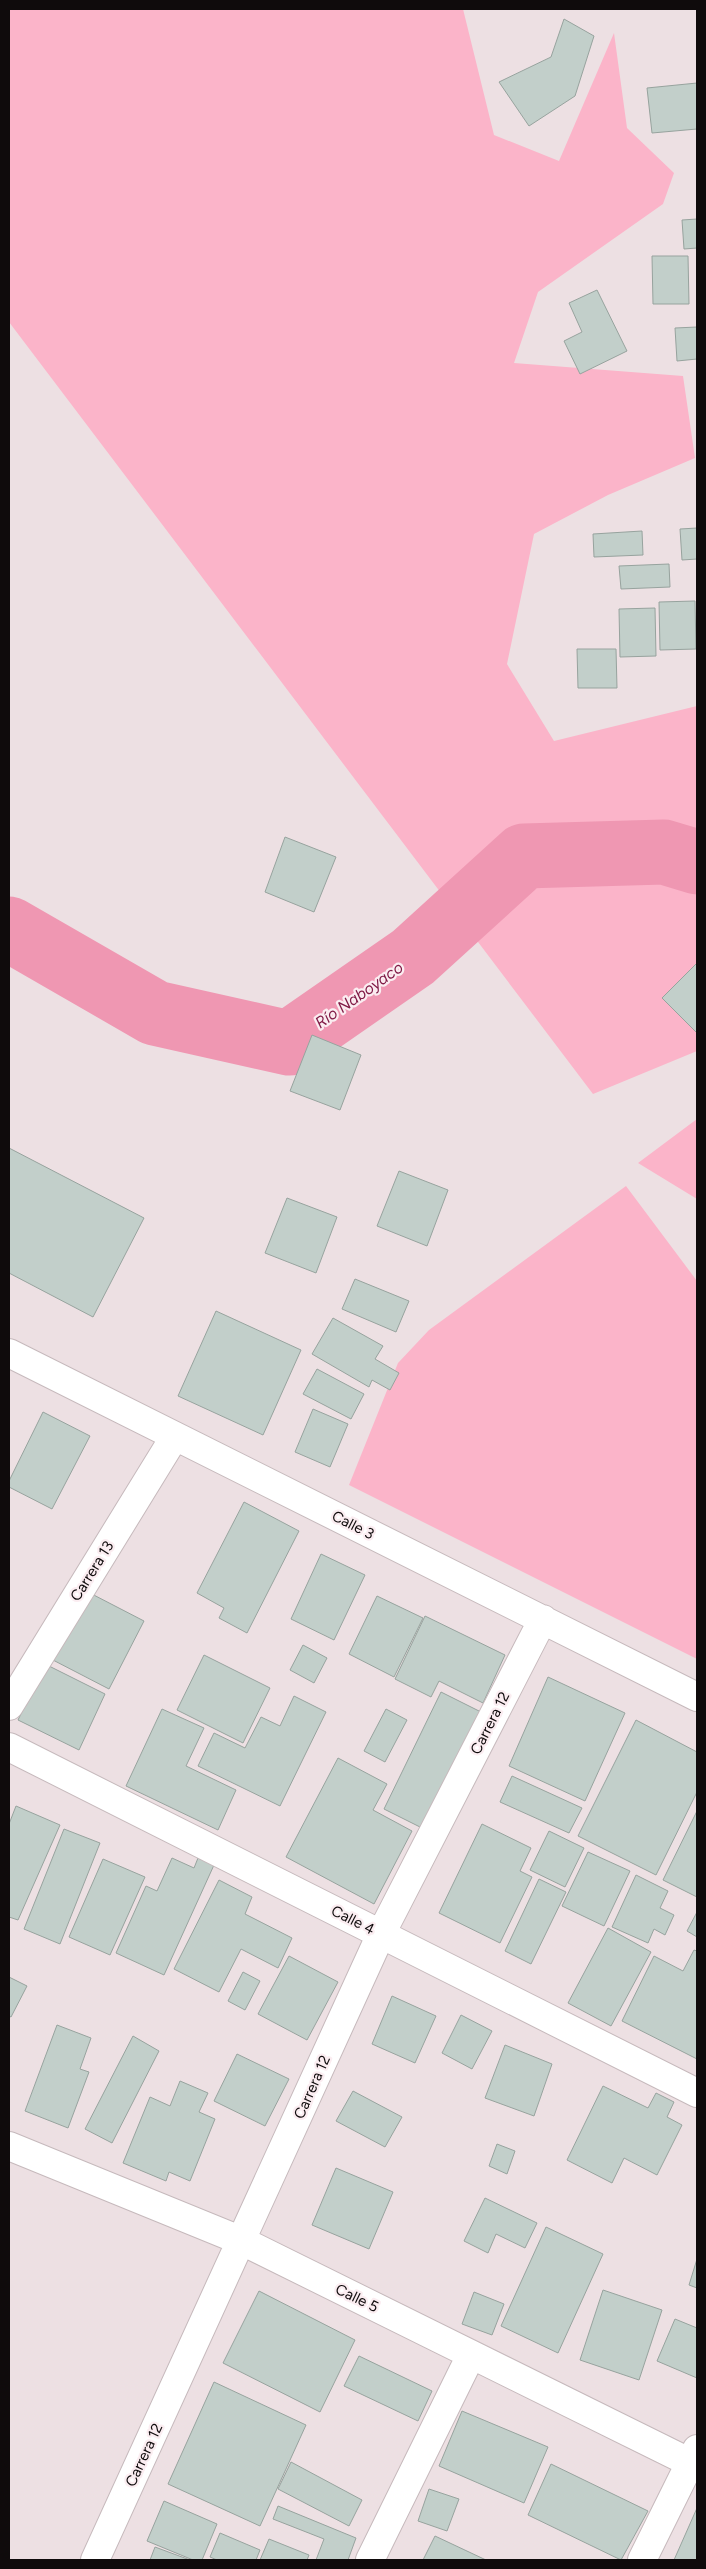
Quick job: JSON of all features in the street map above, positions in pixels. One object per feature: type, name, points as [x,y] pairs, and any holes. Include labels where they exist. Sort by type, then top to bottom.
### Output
[{"type":"street","name":"Calle 3","points":[[9,1353],[697,1696]]},
{"type":"street","name":"Carrera 13","points":[[9,1706],[175,1436]]},
{"type":"street","name":"Carrera 12","points":[[95,2560],[381,1934],[543,1619]]},
{"type":"street","name":"Calle 4","points":[[9,1747],[697,2093]]},
{"type":"street","name":"Calle 5","points":[[9,2146],[242,2241],[471,2354],[695,2459]]},
{"type":"street","points":[[370,2560],[471,2354]]},
{"type":"street","points":[[642,2560],[695,2459]]},
{"type":"shaded area","points":[[9,9],[463,9],[494,135],[559,161],[614,33],[627,128],[674,173],[663,204],[538,292],[514,363],[683,376],[695,458],[608,495],[534,534],[507,664],[554,741],[697,706],[697,1051],[593,1094],[9,322]]},
{"type":"shaded area","points":[[697,1119],[697,1199],[638,1163]]},
{"type":"shaded area","points":[[626,1186],[697,1281],[697,1659],[349,1485],[398,1363],[429,1330]]},
{"type":"building","points":[[564,19],[594,36],[575,96],[529,126],[499,82],[551,57]]},
{"type":"building","points":[[697,83],[697,129],[652,133],[647,88]]},
{"type":"building","points":[[697,219],[697,248],[684,249],[682,220]]},
{"type":"building","points":[[652,256],[688,256],[689,304],[653,304]]},
{"type":"building","points":[[597,290],[627,351],[580,374],[564,341],[582,332],[569,303]]},
{"type":"building","points":[[697,327],[697,359],[677,361],[675,328]]},
{"type":"building","points":[[697,528],[697,559],[682,560],[680,529]]},
{"type":"building","points":[[642,531],[643,555],[594,557],[593,534]]},
{"type":"building","points":[[669,564],[670,587],[621,589],[619,566]]},
{"type":"building","points":[[695,601],[696,649],[660,650],[659,602]]},
{"type":"building","points":[[655,608],[656,656],[620,657],[619,609]]},
{"type":"building","points":[[577,649],[616,649],[617,688],[578,688]]},
{"type":"building","points":[[285,837],[336,857],[314,912],[265,892]]},
{"type":"building","points":[[697,963],[697,1033],[662,998]]},
{"type":"building","points":[[312,1035],[361,1055],[340,1110],[290,1091]]},
{"type":"building","points":[[9,1148],[144,1218],[93,1317],[9,1273]]},
{"type":"building","points":[[399,1171],[448,1190],[427,1246],[377,1226]]},
{"type":"building","points":[[287,1198],[337,1217],[316,1273],[265,1253]]},
{"type":"building","points":[[355,1279],[409,1301],[396,1332],[342,1309]]},
{"type":"building","points":[[216,1311],[301,1350],[263,1435],[178,1396]]},
{"type":"building","points":[[333,1318],[383,1346],[375,1359],[399,1373],[390,1390],[372,1380],[369,1387],[312,1354]]},
{"type":"building","points":[[317,1369],[364,1394],[351,1419],[303,1394]]},
{"type":"building","points":[[313,1409],[348,1424],[330,1467],[295,1452]]},
{"type":"building","points":[[43,1412],[90,1436],[52,1509],[9,1487],[9,1481]]},
{"type":"building","points":[[244,1502],[299,1531],[247,1633],[219,1618],[224,1608],[197,1593]]},
{"type":"building","points":[[321,1554],[365,1575],[334,1640],[291,1619]]},
{"type":"building","points":[[86,1591],[144,1621],[109,1689],[51,1659]]},
{"type":"building","points":[[377,1596],[423,1618],[394,1677],[349,1654]]},
{"type":"building","points":[[425,1616],[505,1655],[483,1703],[439,1681],[431,1697],[395,1679]]},
{"type":"building","points":[[303,1645],[327,1658],[314,1683],[290,1670]]},
{"type":"building","points":[[204,1655],[270,1688],[243,1743],[177,1710]]},
{"type":"building","points":[[45,1664],[105,1694],[79,1750],[18,1720]]},
{"type":"building","points":[[548,1677],[625,1713],[585,1801],[509,1766]]},
{"type":"building","points":[[441,1692],[487,1715],[430,1832],[384,1809]]},
{"type":"building","points":[[294,1696],[326,1712],[280,1806],[198,1766],[214,1733],[245,1748],[261,1717],[280,1726]]},
{"type":"building","points":[[162,1709],[204,1728],[186,1766],[236,1790],[218,1830],[126,1786]]},
{"type":"building","points":[[386,1709],[407,1720],[385,1762],[364,1751]]},
{"type":"building","points":[[636,1720],[697,1752],[697,1792],[656,1875],[578,1836]]},
{"type":"building","points":[[338,1758],[387,1784],[373,1810],[412,1831],[374,1904],[286,1857]]},
{"type":"building","points":[[512,1776],[582,1808],[569,1833],[500,1802]]},
{"type":"building","points":[[16,1806],[60,1825],[18,1920],[9,1917],[9,1824]]},
{"type":"building","points":[[697,1811],[697,1897],[663,1880]]},
{"type":"building","points":[[482,1824],[531,1848],[520,1871],[532,1877],[500,1943],[439,1913]]},
{"type":"building","points":[[64,1829],[100,1843],[60,1944],[24,1929]]},
{"type":"building","points":[[549,1831],[584,1848],[565,1887],[530,1870]]},
{"type":"building","points":[[588,1852],[630,1871],[604,1926],[562,1906]]},
{"type":"building","points":[[172,1858],[194,1868],[198,1858],[214,1865],[164,1975],[116,1953],[146,1886],[157,1891]]},
{"type":"building","points":[[103,1859],[145,1877],[110,1955],[69,1937]]},
{"type":"building","points":[[636,1875],[668,1891],[660,1908],[674,1915],[665,1935],[654,1929],[648,1943],[612,1927]]},
{"type":"building","points":[[539,1879],[566,1892],[531,1964],[505,1951]]},
{"type":"building","points":[[219,1880],[252,1897],[245,1914],[292,1938],[278,1968],[241,1949],[219,1992],[174,1969]]},
{"type":"building","points":[[697,1912],[697,1937],[687,1931]]},
{"type":"building","points":[[608,1928],[651,1952],[611,2026],[568,2003]]},
{"type":"building","points":[[694,1950],[697,1951],[697,2059],[622,2021],[654,1956],[683,1971]]},
{"type":"building","points":[[289,1956],[338,1982],[307,2040],[258,2014]]},
{"type":"building","points":[[243,1972],[260,1981],[245,2010],[228,2001]]},
{"type":"building","points":[[9,1977],[27,1986],[11,2017],[9,2016]]},
{"type":"building","points":[[392,1996],[436,2016],[415,2063],[372,2044]]},
{"type":"building","points":[[461,2015],[492,2031],[472,2069],[442,2053]]},
{"type":"building","points":[[57,2025],[91,2038],[80,2069],[89,2072],[68,2128],[25,2111]]},
{"type":"building","points":[[133,2036],[159,2051],[112,2143],[85,2129]]},
{"type":"building","points":[[505,2045],[552,2064],[534,2116],[485,2098]]},
{"type":"building","points":[[237,2054],[289,2079],[265,2126],[214,2101]]},
{"type":"building","points":[[180,2081],[208,2093],[199,2112],[215,2119],[190,2181],[169,2172],[166,2181],[123,2163],[150,2097],[170,2106]]},
{"type":"building","points":[[603,2086],[648,2108],[656,2093],[674,2102],[667,2117],[682,2125],[657,2175],[624,2158],[612,2183],[567,2160]]},
{"type":"building","points":[[353,2091],[402,2117],[385,2147],[336,2121]]},
{"type":"building","points":[[497,2144],[515,2151],[507,2174],[489,2166]]},
{"type":"building","points":[[336,2168],[393,2192],[369,2249],[312,2225]]},
{"type":"building","points":[[485,2198],[537,2223],[525,2248],[496,2234],[488,2253],[464,2241]]},
{"type":"building","points":[[546,2227],[603,2254],[558,2353],[501,2326]]},
{"type":"building","points":[[697,2259],[697,2288],[689,2285]]},
{"type":"building","points":[[603,2290],[662,2310],[639,2380],[580,2360]]},
{"type":"building","points":[[259,2291],[355,2340],[320,2412],[223,2363]]},
{"type":"building","points":[[474,2292],[504,2304],[492,2335],[462,2324]]},
{"type":"building","points":[[675,2319],[697,2328],[697,2378],[657,2361]]},
{"type":"building","points":[[359,2356],[432,2391],[418,2421],[344,2386]]},
{"type":"building","points":[[214,2382],[306,2425],[260,2526],[168,2484]]},
{"type":"building","points":[[462,2411],[548,2447],[524,2503],[439,2466]]},
{"type":"building","points":[[291,2462],[362,2500],[349,2526],[278,2489]]},
{"type":"building","points":[[551,2464],[648,2511],[621,2560],[528,2515]]},
{"type":"building","points":[[429,2489],[459,2499],[447,2531],[418,2521]]},
{"type":"building","points":[[164,2501],[217,2524],[202,2560],[193,2560],[147,2541]]},
{"type":"building","points":[[278,2506],[356,2538],[348,2560],[316,2560],[324,2539],[273,2519]]},
{"type":"building","points":[[697,2508],[697,2560],[674,2560]]},
{"type":"building","points":[[220,2533],[260,2550],[256,2560],[217,2560],[210,2557]]},
{"type":"building","points":[[435,2536],[486,2560],[423,2560]]},
{"type":"building","points":[[269,2539],[309,2555],[307,2560],[260,2560]]},
{"type":"building","points":[[155,2547],[190,2560],[150,2560]]},
{"type":"waterway","name":"Río Naboyaco","points":[[9,929],[155,1013],[289,1043],[413,957],[524,856],[664,852],[697,862]]}]
